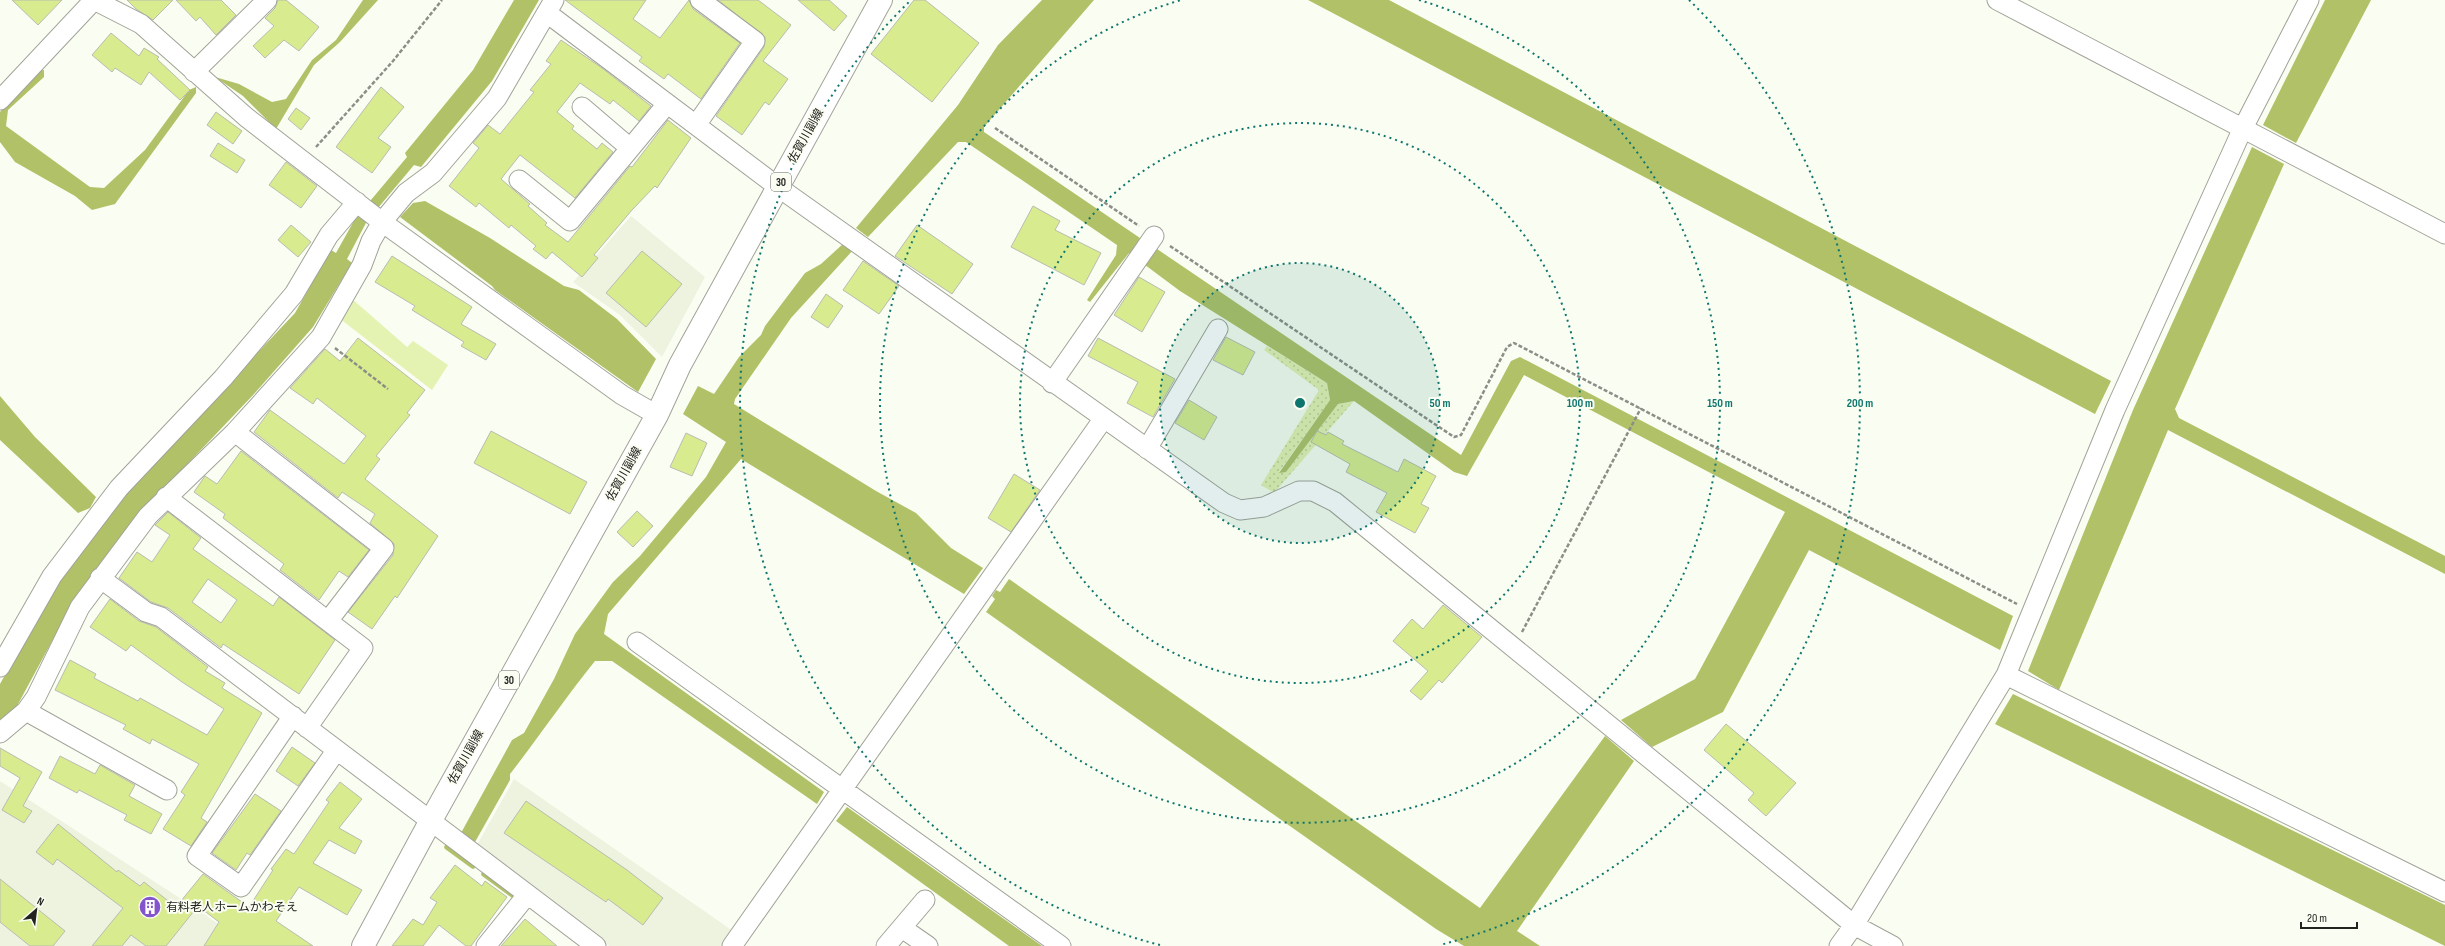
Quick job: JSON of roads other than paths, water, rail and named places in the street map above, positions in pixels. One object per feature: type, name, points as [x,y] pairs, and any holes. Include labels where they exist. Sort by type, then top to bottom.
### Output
[{"type":"main road","name":"佐賀川副線","points":[[363,946],[430,822],[657,414],[680,365],[881,0]]},
{"type":"street","points":[[0,100],[94,0],[141,24],[246,117],[380,221],[622,395],[657,414]]},
{"type":"street","points":[[194,72],[267,0]]},
{"type":"street","points":[[696,125],[755,41],[700,0]]},
{"type":"street","points":[[1997,0],[2445,234]]},
{"type":"street","points":[[1839,946],[1854,925],[2006,675],[2115,410],[2243,128],[2309,0]]},
{"type":"street","points":[[0,733],[26,711],[36,697],[80,607],[100,578],[148,516],[235,432],[321,336],[362,265],[380,221],[406,193],[434,173],[497,98],[550,7],[667,104],[778,187],[1052,383],[1224,503],[1240,510],[1264,507],[1299,491],[1313,491],[1335,502],[1854,925],[1893,946]]},
{"type":"street","points":[[519,180],[570,221],[667,104]]},
{"type":"street","points":[[582,107],[630,148]]},
{"type":"street","points":[[0,667],[52,576],[119,488],[222,378],[294,294],[329,235],[359,204]]},
{"type":"street","points":[[1052,383],[1151,240]]},
{"type":"street","points":[[1147,448],[1218,329]]},
{"type":"street","points":[[732,946],[1104,418]]},
{"type":"street","points":[[235,432],[384,548],[328,621]]},
{"type":"street","points":[[166,497],[363,648],[300,722],[197,856],[241,887],[336,751]]},
{"type":"street","points":[[100,578],[146,612],[161,618],[596,946]]},
{"type":"street","points":[[637,642],[1061,946]]},
{"type":"street","points":[[2006,675],[2445,892]]},
{"type":"street","points":[[26,711],[167,790]]},
{"type":"street","points":[[486,946],[528,894]]},
{"type":"street","points":[[886,946],[925,900]]},
{"type":"street","points":[[902,928],[928,946]]},
{"type":"waterway","points":[[447,847],[473,866]]},
{"type":"waterway","points":[[484,874],[514,896]]},
{"type":"place","name":"有料老人ホームかわそえ","points":[[150,907]]}]
